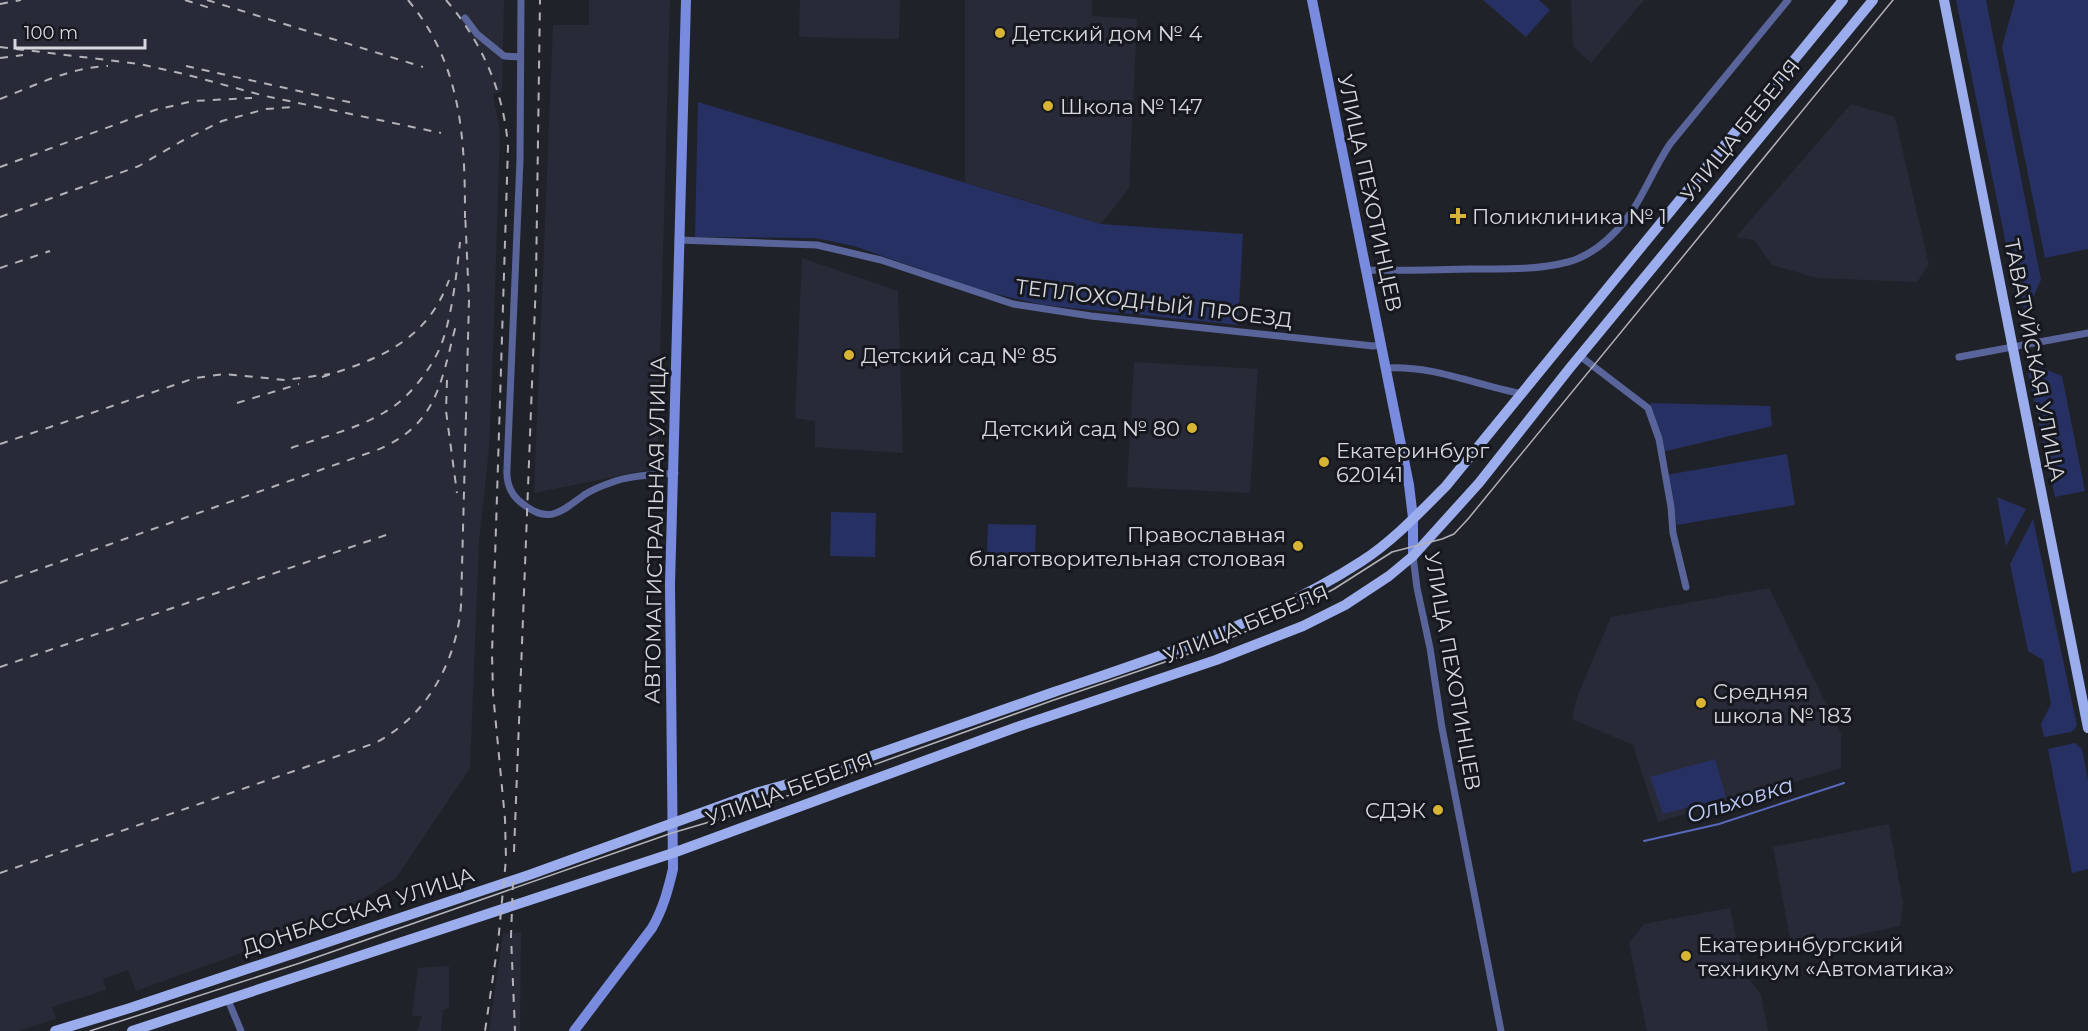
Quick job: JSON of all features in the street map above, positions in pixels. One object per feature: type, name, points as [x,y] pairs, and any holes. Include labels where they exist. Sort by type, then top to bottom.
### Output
[{"type":"main road","name":"АВТОМАГИСТРАЛЬНАЯ УЛИЦА","points":[[574,1031],[658,917],[670,888],[673,853],[670,584],[675,473],[678,240],[686,0]]},
{"type":"main road","name":"УЛИЦА ПЕХОТИНЦЕВ","points":[[1312,0],[1409,485],[1413,518],[1413,556]]},
{"type":"main road","name":"УЛИЦА БЕБЕЛЯ","points":[[672,824],[759,792],[815,776],[1096,678],[1255,619],[1363,561],[1388,542],[1446,486],[1843,0]]},
{"type":"main road","name":"УЛИЦА БЕБЕЛЯ","points":[[673,853],[1017,727],[1216,660],[1303,626],[1345,605],[1389,576],[1413,556],[1479,483],[1580,356],[1873,0]]},
{"type":"main road","name":"ТАВАТУЙСКАЯ УЛИЦА","points":[[1944,0],[2088,728]]},
{"type":"main road","name":"ДОНБАССКАЯ УЛИЦА","points":[[55,1031],[401,918],[672,824]]},
{"type":"main road","name":"ДОНБАССКАЯ УЛИЦА","points":[[132,1031],[673,853]]},
{"type":"street","points":[[521,0],[520,160],[507,468],[509,488],[527,507],[539,514],[553,515],[588,493],[610,483],[628,477],[675,473]]},
{"type":"street","points":[[1366,270],[1549,266],[1569,262],[1593,252],[1618,230],[1644,193],[1655,165],[1670,144],[1788,0]]},
{"type":"street","points":[[465,18],[490,46],[504,56],[520,57]]},
{"type":"street","name":"ТЕПЛОХОДНЫЙ ПРОЕЗД","points":[[678,240],[817,244],[882,260],[1013,304],[1090,316],[1381,345]]},
{"type":"street","points":[[1959,357],[2013,349],[2088,333]]},
{"type":"street","points":[[1580,356],[1648,408],[1659,439],[1671,507],[1673,533],[1686,586]]},
{"type":"street","points":[[1387,368],[1405,367],[1427,371],[1523,394]]},
{"type":"street","name":"УЛИЦА ПЕХОТИНЦЕВ","points":[[1413,556],[1442,728],[1501,1031]]},
{"type":"street","points":[[228,1000],[241,1031]]},
{"type":"shaded area","points":[[0,0],[504,0],[502,91],[493,94],[500,133],[493,351],[489,449],[479,541],[470,768],[396,878],[325,923],[136,991],[128,970],[103,979],[106,990],[52,1007],[56,1019],[18,1031],[0,1031]]},
{"type":"shaded area","points":[[589,0],[670,0],[657,468],[534,493],[553,25],[589,25]]},
{"type":"shaded area","points":[[800,0],[900,0],[899,39],[799,37]]},
{"type":"shaded area","name":"Школа № 147","points":[[965,0],[1092,0],[1092,16],[1137,19],[1129,188],[1101,224],[965,182]]},
{"type":"shaded area","points":[[1483,0],[1539,0],[1550,10],[1526,37]]},
{"type":"shaded area","points":[[1571,0],[1644,0],[1591,63],[1573,46]]},
{"type":"shaded area","points":[[1956,0],[1986,0],[2041,280],[2025,316],[2014,249],[2007,249]]},
{"type":"shaded area","points":[[2015,0],[2088,0],[2088,249],[2045,258],[2002,47]]},
{"type":"shaded area","points":[[698,102],[1101,224],[1243,234],[1238,325],[1043,305],[983,291],[854,246],[815,238],[695,237]]},
{"type":"shaded area","points":[[1851,104],[1895,117],[1929,265],[1917,282],[1817,278],[1772,265],[1754,240],[1736,237]]},
{"type":"shaded area","name":"Детский сад № 85","points":[[802,258],[898,291],[903,453],[815,447],[815,421],[795,418]]},
{"type":"shaded area","name":"Детский сад № 80","points":[[1134,362],[1258,369],[1250,493],[1127,487]]},
{"type":"shaded area","points":[[2040,367],[2062,376],[2085,491],[2055,497],[2027,369]]},
{"type":"shaded area","points":[[1650,403],[1770,406],[1772,426],[1662,452]]},
{"type":"shaded area","points":[[1787,454],[1795,505],[1677,525],[1666,475]]},
{"type":"shaded area","points":[[1997,497],[2026,509],[2006,546]]},
{"type":"shaded area","points":[[831,512],[876,513],[875,557],[830,556]]},
{"type":"shaded area","points":[[2033,519],[2077,726],[2071,732],[2044,737],[2041,724],[2051,704],[2043,660],[2028,651],[2010,564]]},
{"type":"shaded area","points":[[988,524],[1036,525],[1035,555],[987,554]]},
{"type":"shaded area","name":"Средняя школа № 183","points":[[1769,588],[1841,734],[1841,768],[1658,822],[1633,745],[1572,719],[1577,697],[1611,617]]},
{"type":"shaded area","points":[[2075,743],[2082,749],[2088,780],[2088,869],[2072,873],[2048,749]]},
{"type":"shaded area","points":[[1715,759],[1726,797],[1663,814],[1650,777]]},
{"type":"shaded area","points":[[1889,824],[1903,904],[1900,926],[1792,949],[1773,847]]},
{"type":"shaded area","name":"Екатеринбургский техникум «Автоматика»","points":[[1730,908],[1743,970],[1761,995],[1768,1031],[1647,1031],[1629,943],[1644,924]]},
{"type":"shaded area","points":[[521,932],[520,1031],[489,1031],[503,934]]},
{"type":"shaded area","points":[[449,966],[449,1008],[443,1010],[441,1031],[417,1031],[422,1016],[412,1016],[418,968]]},
{"type":"waterway","name":"Ольховка","points":[[1644,841],[1719,824],[1844,783]]},
{"type":"tram line","points":[[90,1031],[300,963],[672,833],[740,813],[1206,648],[1281,617],[1334,589],[1392,552],[1454,534],[1893,0]]},
{"type":"railway","points":[[0,4],[21,0]]},
{"type":"railway","points":[[185,0],[213,9]]},
{"type":"railway","points":[[207,0],[423,67]]},
{"type":"railway","points":[[408,0],[440,50],[450,76],[457,103],[464,159],[465,218]]},
{"type":"railway","points":[[446,0],[470,33],[489,69],[502,107],[508,147],[492,654],[506,859],[498,943],[485,1031]]},
{"type":"railway","points":[[514,852],[536,280],[540,0]]},
{"type":"railway","points":[[0,47],[140,64],[265,96],[441,133]]},
{"type":"railway","points":[[0,58],[23,55]]},
{"type":"railway","points":[[0,99],[67,73],[108,66]]},
{"type":"railway","points":[[186,66],[353,103]]},
{"type":"railway","points":[[0,167],[155,110],[193,101],[252,98]]},
{"type":"railway","points":[[0,217],[139,166],[222,121],[266,109],[293,107]]},
{"type":"railway","points":[[0,873],[375,743],[409,719],[435,686],[453,648],[461,606],[469,301],[465,211]]},
{"type":"railway","points":[[291,448],[374,418],[393,407],[423,377],[439,350],[447,326],[460,242]]},
{"type":"railway","points":[[0,268],[50,251]]},
{"type":"railway","points":[[322,377],[363,363],[399,345],[428,318],[440,301],[449,280]]},
{"type":"railway","points":[[0,583],[377,450],[397,440],[413,428],[434,399],[446,365],[456,325]]},
{"type":"railway","points":[[0,444],[195,378],[225,374],[285,380],[330,374]]},
{"type":"railway","points":[[447,380],[446,411],[457,493]]},
{"type":"railway","points":[[237,403],[299,384]]},
{"type":"railway","points":[[0,667],[392,533]]},
{"type":"railway","points":[[513,882],[511,936],[515,1031]]},
{"type":"place","name":"Детский дом № 4","points":[[1000,33]]},
{"type":"place","name":"Школа № 147","points":[[1048,106]]},
{"type":"place","name":"Поликлиника № 1","points":[[1458,216]]},
{"type":"place","name":"Детский сад № 85","points":[[849,355]]},
{"type":"place","name":"Детский сад № 80","points":[[1192,428]]},
{"type":"place","name":"Екатеринбург 620141","points":[[1324,462]]},
{"type":"place","name":"Православная благотворительная столовая","points":[[1298,546]]},
{"type":"place","name":"Средняя школа № 183","points":[[1701,703]]},
{"type":"place","name":"СДЭК","points":[[1438,810]]},
{"type":"place","name":"Екатеринбургский техникум «Автоматика»","points":[[1686,956]]}]
